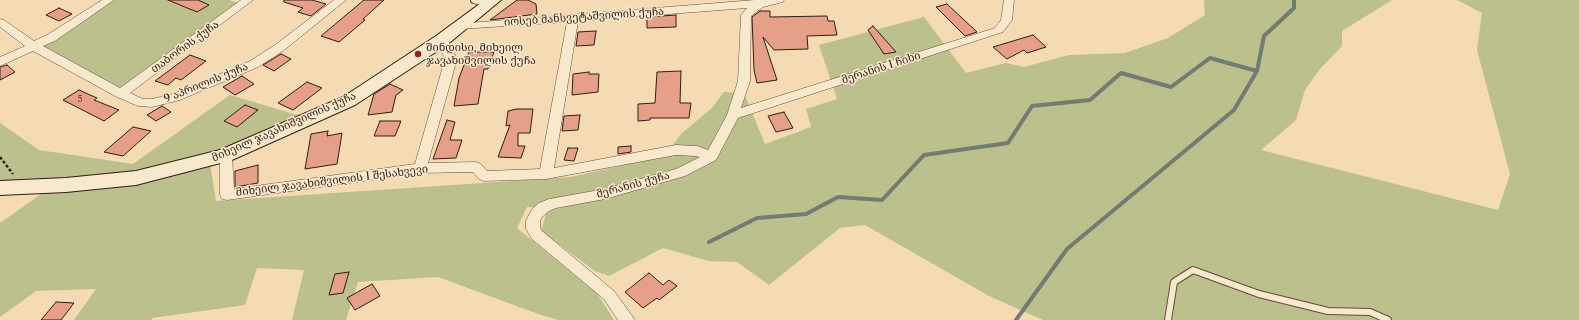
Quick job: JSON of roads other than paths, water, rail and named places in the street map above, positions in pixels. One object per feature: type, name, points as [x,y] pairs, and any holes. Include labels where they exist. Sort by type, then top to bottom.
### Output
[{"type":"main road","name":"მიხეილ ჯავახიშვილის ქუჩა","points":[[7,187],[66,185],[136,178],[226,155],[349,101],[442,40],[460,26],[486,1]]},
{"type":"street","points":[[0,62],[51,38],[109,0]]},
{"type":"street","name":"თაბორის ქუჩა","points":[[121,94],[248,0]]},
{"type":"street","name":"9 აპრილის ქუჩა","points":[[0,22],[33,46],[121,94],[142,103],[162,101],[254,64],[279,48],[341,0]]},
{"type":"street","name":"იოსებ მანსვეტაშვილის ქუჩა","points":[[460,26],[779,0]]},
{"type":"street","name":"მერანის I ჩიხი","points":[[733,115],[998,30],[1006,20],[1009,0]]},
{"type":"street","points":[[711,156],[733,115],[744,81],[746,15],[759,2]]},
{"type":"street","points":[[546,174],[573,17]]},
{"type":"street","points":[[420,168],[451,59],[442,40]]},
{"type":"street","name":"მიხეილ ჯავახიშვილის I შესახვევი","points":[[226,155],[227,195],[420,168],[476,167],[484,176],[546,174],[676,150],[697,151],[711,156]]},
{"type":"street","name":"მერანის ქუჩა","points":[[627,320],[609,295],[537,235],[533,229],[533,221],[537,213],[544,207],[554,203],[605,194],[680,173],[711,156]]},
{"type":"lane","points":[[1168,320],[1174,282],[1194,270],[1259,294],[1328,311],[1370,312],[1388,320]]},
{"type":"waterway","points":[[1257,71],[1264,36],[1294,8],[1294,0]]},
{"type":"waterway","points":[[709,242],[757,218],[806,214],[838,197],[882,200],[924,155],[1008,143],[1032,106],[1090,100],[1121,73],[1171,87],[1210,58],[1257,71]]},
{"type":"waterway","points":[[1016,320],[1067,249],[1234,110],[1257,71]]},
{"type":"place","name":"შინდისი, მიხეილ ჯავახიშვილის ქუჩა","points":[[418,54]]}]
